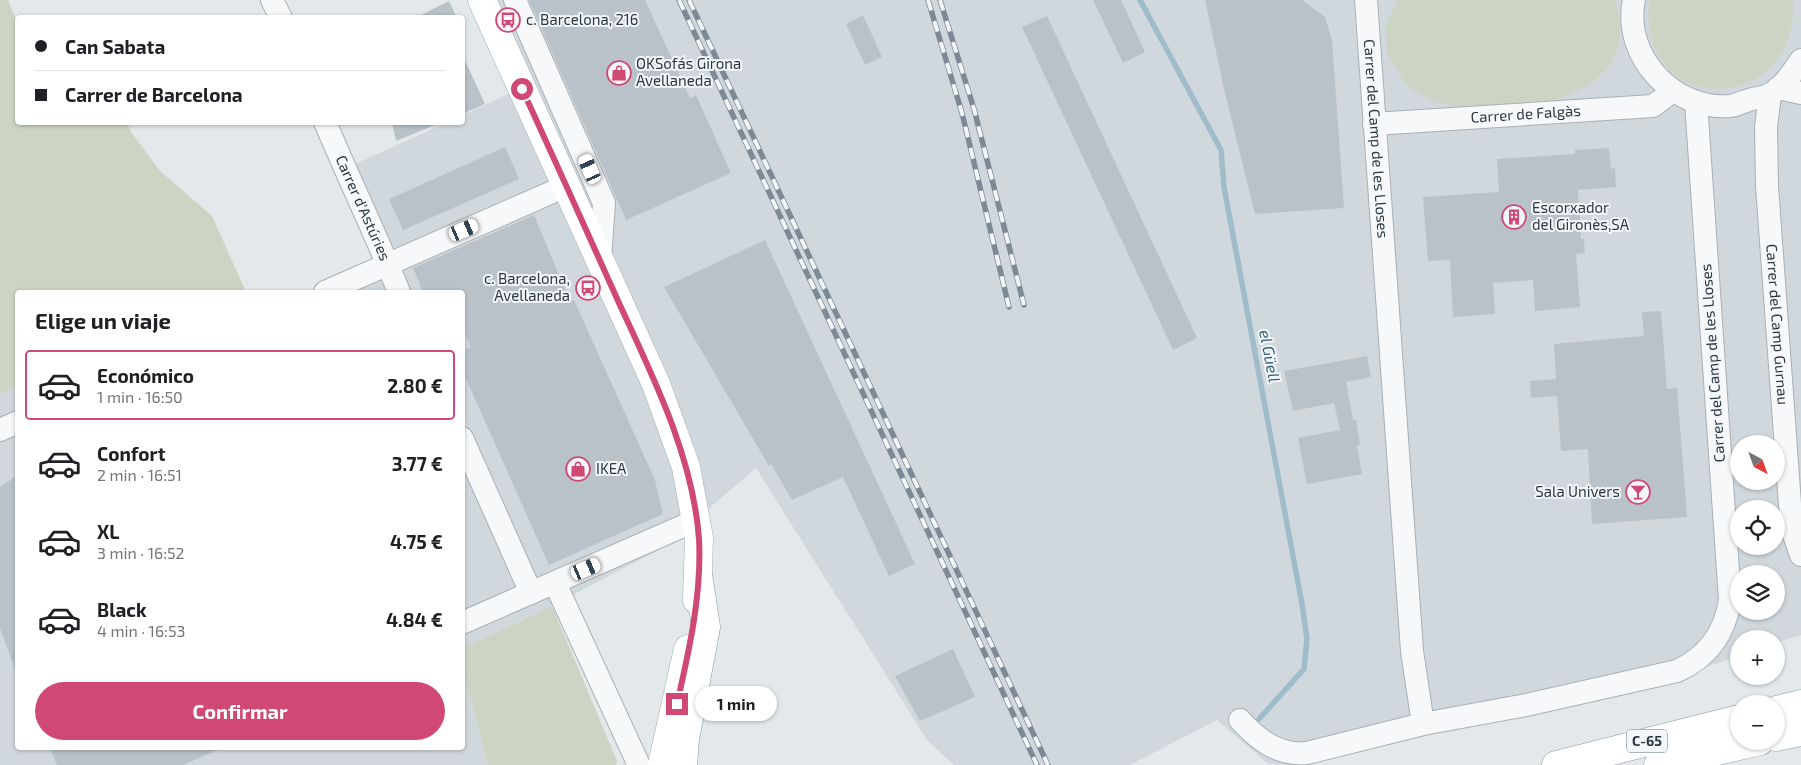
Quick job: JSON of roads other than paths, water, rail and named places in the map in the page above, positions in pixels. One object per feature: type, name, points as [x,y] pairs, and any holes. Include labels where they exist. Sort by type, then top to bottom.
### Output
[{"type":"main road","points":[[482,0],[656,384],[686,467],[697,520],[699,550],[696,602],[685,668],[650,764]]},
{"type":"main road","points":[[684,765],[685,739],[706,627],[698,575]]},
{"type":"main road","points":[[1785,708],[1801,704]]},
{"type":"main road","name":"C-65","points":[[1556,765],[1730,721]]},
{"type":"main road","points":[[1785,736],[1801,732]]},
{"type":"main road","name":"C-65","points":[[1658,765],[1730,748]]},
{"type":"street","points":[[272,0],[280,15]]},
{"type":"street","points":[[514,0],[604,203],[600,260]]},
{"type":"street","name":"Carrer del Camp de les Lloses","points":[[1366,0],[1412,651],[1423,724]]},
{"type":"street","points":[[1634,0],[1636,41],[1642,56],[1658,79],[1673,91],[1696,102],[1730,106],[1774,91],[1801,93]]},
{"type":"street","points":[[1774,91],[1788,78],[1801,60]]},
{"type":"street","name":"Carrer de Falgàs","points":[[1374,124],[1653,106],[1673,91]]},
{"type":"street","name":"Carrer del Camp Gurnau","points":[[1774,91],[1766,127],[1767,186],[1791,518],[1793,532],[1801,555]]},
{"type":"street","name":"Carrer del Camp de les Lloses","points":[[1240,720],[1256,737],[1291,755],[1307,754],[1423,724],[1526,705],[1677,671],[1692,663],[1708,650],[1724,626],[1730,600],[1696,102]]},
{"type":"street","name":"Carrer d'Astúries","points":[[326,125],[398,290]]},
{"type":"street","points":[[329,290],[566,186]]},
{"type":"street","points":[[0,430],[15,423]]},
{"type":"street","points":[[465,445],[531,593]]},
{"type":"street","points":[[465,622],[697,520]]},
{"type":"street","points":[[555,582],[650,764]]},
{"type":"waterway","name":"el Güell","points":[[1140,0],[1221,150],[1224,187],[1302,604],[1307,639],[1304,669],[1259,719]]},
{"type":"railway","points":[[679,0],[1037,765]]},
{"type":"railway","points":[[689,0],[1048,765]]},
{"type":"railway","points":[[928,0],[962,113],[1009,307]]},
{"type":"railway","points":[[940,0],[974,109],[1024,305]]},
{"type":"place","name":"c. Barcelona, 216","points":[[508,20]]},
{"type":"place","name":"OKSofás Girona Avellaneda","points":[[619,73]]},
{"type":"place","name":"Escorxador del Gironès,SA","points":[[1514,217]]},
{"type":"place","name":"c. Barcelona, Avellaneda","points":[[588,288]]},
{"type":"place","name":"IKEA","points":[[578,469]]},
{"type":"place","name":"Sala Univers","points":[[1638,492]]}]
